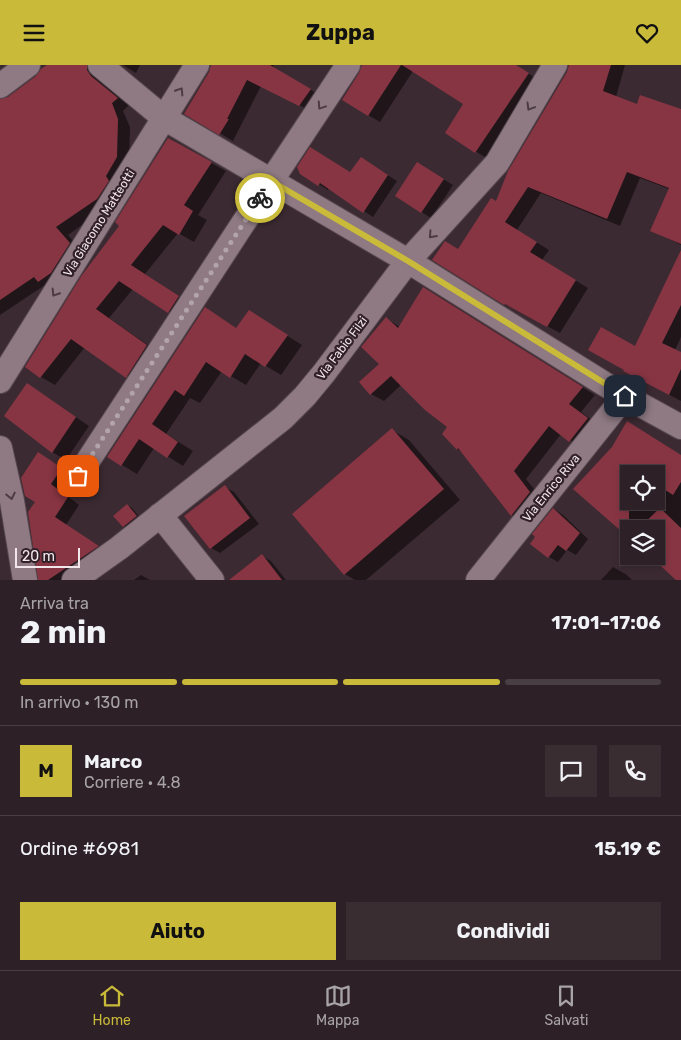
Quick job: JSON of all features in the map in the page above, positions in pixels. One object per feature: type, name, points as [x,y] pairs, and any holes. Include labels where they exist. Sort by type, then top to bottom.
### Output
[{"type":"street","points":[[0,86],[28,65]]},
{"type":"street","points":[[100,65],[164,118],[408,261],[625,396],[681,427]]},
{"type":"street","name":"Via Giacomo Matteotti","points":[[0,381],[196,65]]},
{"type":"street","points":[[78,476],[348,65]]},
{"type":"street","name":"Via Fabio Filzi","points":[[74,580],[160,515],[283,417],[305,396],[408,261],[496,163],[555,65]]},
{"type":"street","name":"Via Enrico Riva","points":[[478,580],[625,396]]},
{"type":"street","points":[[0,448],[12,501],[25,580]]},
{"type":"street","points":[[160,515],[212,580]]},
{"type":"building","points":[[47,65],[87,65],[87,70],[91,76],[118,98],[112,103],[118,119],[117,157],[106,176],[109,181],[97,199],[56,227],[70,243],[51,273],[38,282],[34,277],[0,300],[0,99],[8,97],[36,76]]},
{"type":"building","points":[[211,65],[270,65],[311,89],[299,106],[247,80],[227,119],[229,119],[219,135],[184,114],[209,72]]},
{"type":"building","points":[[362,65],[401,65],[368,116],[342,100]]},
{"type":"building","points":[[402,65],[516,65],[529,73],[475,153],[445,133],[463,104]]},
{"type":"building","points":[[569,65],[611,65],[603,91],[637,104],[640,95],[681,109],[681,244],[650,231],[669,188],[627,172],[607,219],[528,187],[505,222],[537,242],[530,252],[576,280],[547,327],[504,305],[432,260],[445,241],[458,249],[491,198],[496,201],[508,171],[567,72]]},
{"type":"building","points":[[168,138],[212,162],[184,205],[193,211],[179,235],[163,225],[131,265],[179,296],[168,313],[119,281],[96,309],[147,345],[126,378],[71,339],[40,378],[25,367],[82,275],[119,226],[115,222]]},
{"type":"building","points":[[310,147],[350,172],[361,157],[388,175],[363,213],[320,183],[318,186],[300,174],[297,167]]},
{"type":"building","points":[[417,162],[444,179],[421,213],[395,196]]},
{"type":"building","points":[[681,250],[681,305],[662,343],[681,352],[681,369],[669,395],[588,350],[601,327],[635,346]]},
{"type":"building","points":[[423,287],[583,387],[569,404],[588,418],[569,442],[549,426],[514,471],[530,492],[511,516],[458,448],[457,450],[442,434],[447,427],[425,410],[391,376],[370,395],[359,382],[379,364],[361,347],[386,317],[398,328]]},
{"type":"building","points":[[205,307],[236,328],[249,310],[288,335],[265,367],[245,354],[230,378],[206,362],[184,396],[175,390],[152,424],[178,442],[167,458],[139,439],[121,466],[107,457]]},
{"type":"building","points":[[27,383],[76,417],[52,453],[4,416]]},
{"type":"building","points":[[627,421],[681,455],[681,482],[673,495],[665,490],[665,465],[620,465],[620,510],[629,510],[629,520],[620,520],[620,530],[573,489],[612,447]]},
{"type":"building","points":[[392,428],[444,489],[344,575],[292,514]]},
{"type":"building","points":[[38,452],[62,468],[51,484],[68,497],[55,517],[99,546],[48,580],[38,580],[28,512],[35,502],[25,496],[21,478]]},
{"type":"building","points":[[225,485],[250,518],[210,549],[184,516]]},
{"type":"building","points":[[127,504],[137,516],[123,527],[113,516]]},
{"type":"building","points":[[553,508],[580,533],[566,551],[558,545],[548,558],[530,544],[535,537],[532,534]]},
{"type":"building","points":[[658,510],[662,510],[681,528],[681,580],[676,580],[660,565],[665,565],[665,520],[647,520]]},
{"type":"building","points":[[262,554],[282,580],[229,580]]},
{"type":"way so far","points":[[78,476],[260,198]]},
{"type":"route","points":[[260,198],[271,181],[408,261],[625,396]]}]
